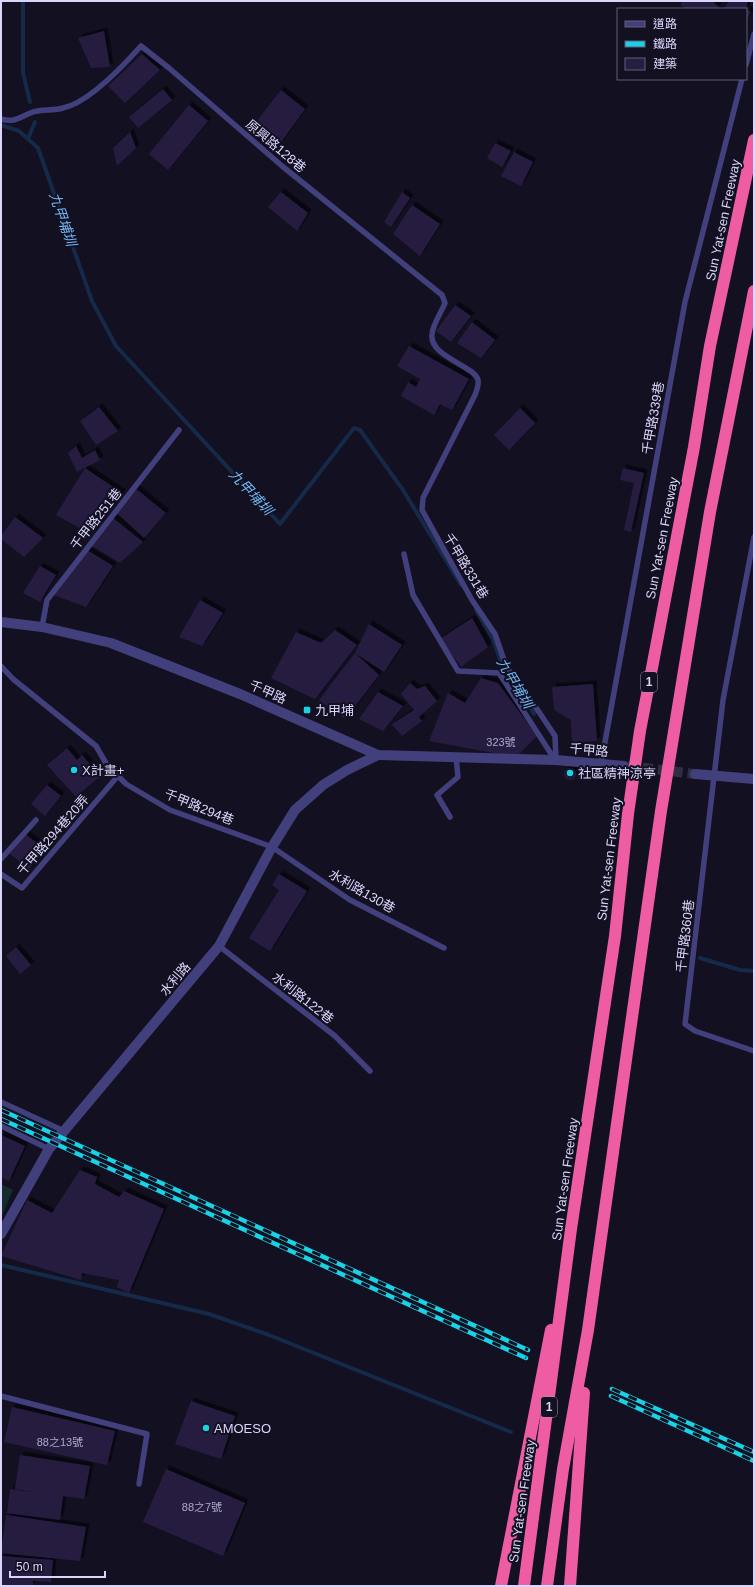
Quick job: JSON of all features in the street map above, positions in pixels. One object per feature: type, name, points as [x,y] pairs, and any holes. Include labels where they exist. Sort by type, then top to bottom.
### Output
[{"type":"highway","name":"Sun Yat-sen Freeway","points":[[524,1586],[571,1229],[615,936],[628,814],[640,731],[694,447],[710,346],[754,140]]},
{"type":"highway","name":"1","points":[[547,1586],[563,1469],[588,1330],[663,803],[710,512],[754,291]]},
{"type":"highway","points":[[501,1586],[571,1229]]},
{"type":"highway","points":[[570,1586],[588,1330]]},
{"type":"street","name":"千甲路","points":[[1,622],[42,627],[111,643],[240,694],[378,755],[556,760],[624,766]]},
{"type":"street","name":"水利路","points":[[1,1234],[49,1149],[219,946],[272,847],[295,810],[323,785],[347,770],[378,755]]},
{"type":"street","points":[[695,774],[754,779]]},
{"type":"lane","points":[[747,61],[754,34]]},
{"type":"lane","name":"原興路128巷","points":[[1,119],[16,120],[33,112],[63,108],[74,104],[85,98],[129,59],[141,46],[169,68],[276,162],[442,295],[445,303],[432,330],[432,342],[436,348],[478,379]]},
{"type":"lane","name":"千甲路339巷","points":[[600,764],[686,302],[742,80]]},
{"type":"lane","name":"千甲路331巷","points":[[478,379],[475,395],[423,498],[422,510],[472,600],[495,634],[505,663],[511,674],[555,736],[556,760]]},
{"type":"lane","name":"千甲路251巷","points":[[42,627],[47,600],[179,430]]},
{"type":"lane","points":[[715,776],[723,700],[754,537]]},
{"type":"lane","points":[[404,554],[413,595],[458,671],[499,673],[556,760]]},
{"type":"lane","name":"千甲路294巷","points":[[1,666],[96,746],[107,765],[117,777],[126,784],[170,810],[272,847]]},
{"type":"lane","points":[[450,817],[437,795],[458,777],[456,757]]},
{"type":"lane","name":"千甲路360巷","points":[[715,776],[686,1024],[695,1031],[754,1051]]},
{"type":"lane","name":"千甲路294巷20弄","points":[[1,874],[22,888],[117,777]]},
{"type":"lane","name":"千甲路294巷20弄","points":[[1,859],[36,820]]},
{"type":"lane","name":"水利路130巷","points":[[272,847],[350,900],[444,948]]},
{"type":"lane","name":"水利路122巷","points":[[219,946],[335,1036],[370,1071]]},
{"type":"lane","points":[[1,1102],[64,1131]]},
{"type":"lane","points":[[1,1126],[49,1149]]},
{"type":"lane","points":[[1,1396],[147,1434],[139,1484]]},
{"type":"green space","points":[[1,1184],[13,1190],[1,1218]]},
{"type":"building","points":[[683,1],[712,1],[718,6],[717,8],[684,8],[680,5]]},
{"type":"building","points":[[729,1],[748,1],[746,8],[725,8]]},
{"type":"building","points":[[747,10],[751,12],[747,19]]},
{"type":"building","points":[[104,31],[110,67],[91,68],[78,38]]},
{"type":"building","points":[[142,54],[160,70],[125,103],[108,86]]},
{"type":"building","points":[[163,89],[172,100],[138,128],[129,117]]},
{"type":"building","points":[[281,90],[305,109],[279,145],[256,122]]},
{"type":"building","points":[[189,105],[208,121],[168,170],[149,154]]},
{"type":"building","points":[[130,132],[136,148],[117,166],[113,148]]},
{"type":"building","points":[[495,143],[511,151],[502,167],[487,158]]},
{"type":"building","points":[[514,152],[533,162],[521,186],[501,176]]},
{"type":"building","points":[[281,192],[308,213],[297,231],[268,207]]},
{"type":"building","points":[[402,192],[410,198],[391,227],[384,222]]},
{"type":"building","points":[[412,205],[440,224],[420,256],[393,234]]},
{"type":"building","points":[[455,305],[471,316],[451,342],[436,331]]},
{"type":"building","points":[[472,322],[495,340],[481,358],[457,343]]},
{"type":"building","points":[[409,346],[469,379],[452,410],[440,404],[434,415],[401,396],[408,382],[416,387],[420,379],[397,366]]},
{"type":"building","points":[[99,407],[118,431],[96,445],[80,421]]},
{"type":"building","points":[[520,408],[535,423],[509,450],[494,435]]},
{"type":"building","points":[[76,446],[82,458],[95,450],[100,460],[77,472],[68,453]]},
{"type":"building","points":[[85,468],[122,493],[89,533],[56,515]]},
{"type":"building","points":[[623,468],[644,473],[631,532],[624,530],[634,483],[620,480]]},
{"type":"building","points":[[135,488],[166,513],[144,538],[117,513]]},
{"type":"building","points":[[15,517],[43,538],[24,557],[1,539],[1,536]]},
{"type":"building","points":[[112,517],[143,542],[120,563],[92,546]]},
{"type":"building","points":[[87,550],[113,566],[86,607],[54,595]]},
{"type":"building","points":[[40,566],[56,575],[40,602],[23,593]]},
{"type":"building","points":[[200,600],[223,613],[202,646],[179,637]]},
{"type":"building","points":[[472,618],[488,647],[461,667],[440,639]]},
{"type":"building","points":[[369,624],[402,645],[384,672],[355,653]]},
{"type":"building","points":[[335,630],[357,645],[315,699],[271,678],[296,632],[321,643]]},
{"type":"building","points":[[355,653],[379,675],[345,719],[319,700]]},
{"type":"building","points":[[481,678],[498,683],[537,736],[516,757],[429,741],[448,693],[465,703]]},
{"type":"building","points":[[410,683],[417,689],[425,686],[437,701],[419,717],[422,721],[402,736],[392,724],[414,710],[401,694]]},
{"type":"building","points":[[593,684],[597,741],[572,743],[571,720],[554,710],[552,687]]},
{"type":"building","points":[[378,692],[403,706],[383,731],[359,719]]},
{"type":"building","name":"X計畫+","points":[[67,748],[77,760],[82,755],[100,776],[76,797],[47,765]]},
{"type":"building","name":"社區精神涼亭","points":[[568,768],[572,768],[576,774],[572,780],[568,780],[564,776],[564,772]]},
{"type":"building","points":[[47,785],[61,796],[45,816],[31,804]]},
{"type":"building","points":[[25,834],[45,849],[29,869],[10,854]]},
{"type":"building","points":[[279,874],[307,891],[270,951],[249,938],[279,890],[272,885]]},
{"type":"building","points":[[16,947],[31,965],[20,974],[6,956]]},
{"type":"building","points":[[1,1135],[25,1146],[9,1181],[1,1177]]},
{"type":"building","points":[[80,1170],[97,1177],[95,1184],[119,1197],[124,1191],[164,1209],[129,1293],[117,1287],[119,1280],[82,1273],[81,1280],[1,1256],[27,1200],[52,1213]]},
{"type":"building","points":[[191,1401],[235,1416],[221,1459],[175,1444]]},
{"type":"building","points":[[12,1407],[115,1431],[107,1465],[4,1442]]},
{"type":"building","points":[[20,1455],[90,1466],[84,1499],[63,1496],[60,1520],[7,1513],[10,1489],[44,1494],[15,1489]]},
{"type":"building","points":[[166,1469],[245,1503],[223,1556],[143,1522]]},
{"type":"building","points":[[6,1515],[86,1527],[80,1561],[1,1553]]},
{"type":"building","points":[[1,1556],[53,1560],[51,1582],[33,1581],[33,1586],[1,1586]]},
{"type":"waterway","points":[[23,1],[23,73],[30,102]]},
{"type":"waterway","points":[[28,139],[35,122]]},
{"type":"waterway","name":"九甲埔圳","points":[[1,125],[19,131],[38,148],[92,301],[116,346],[280,524],[354,428],[360,430],[403,490],[461,585]]},
{"type":"waterway","name":"九甲埔圳","points":[[476,610],[493,639],[502,665],[534,714]]},
{"type":"waterway","name":"九甲埔圳","points":[[700,958],[740,970],[754,971]]},
{"type":"waterway","points":[[1,1265],[209,1314],[269,1335],[511,1432]]},
{"type":"tunnel","points":[[628,766],[695,774]]},
{"type":"railway","points":[[1,1110],[528,1350]]},
{"type":"railway","points":[[1,1119],[526,1358]]},
{"type":"railway","points":[[612,1389],[754,1452]]},
{"type":"railway","points":[[611,1396],[754,1461]]},
{"type":"place","name":"九甲埔","points":[[307,710]]},
{"type":"place","name":"X計畫+","points":[[74,770]]},
{"type":"place","name":"社區精神涼亭","points":[[570,773]]},
{"type":"place","name":"AMOESO","points":[[206,1428]]}]
